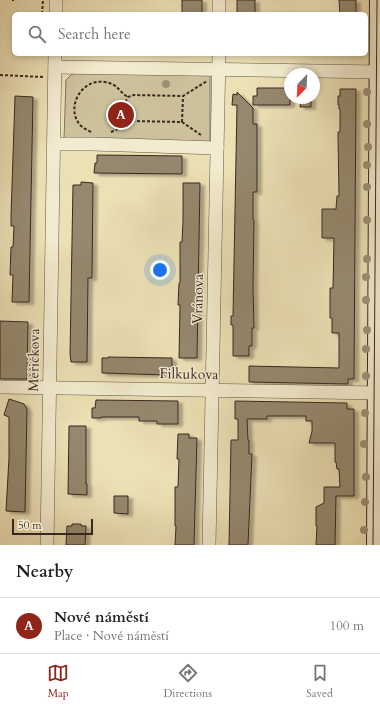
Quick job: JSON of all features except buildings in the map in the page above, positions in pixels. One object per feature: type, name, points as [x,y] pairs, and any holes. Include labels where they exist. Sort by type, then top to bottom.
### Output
[{"type":"street","points":[[56,0],[56,12]]},
{"type":"street","points":[[219,0],[219,12]]},
{"type":"street","points":[[376,545],[379,0]]},
{"type":"street","name":"Vránova","points":[[209,545],[219,56]]},
{"type":"street","points":[[55,66],[379,72]]},
{"type":"street","name":"Měřičkova","points":[[47,545],[55,66]]},
{"type":"street","points":[[54,144],[217,148]]},
{"type":"street","name":"Filkukova","points":[[0,388],[378,393]]},
{"type":"path","points":[[42,12],[43,0]]},
{"type":"path","points":[[0,76],[55,66]]},
{"type":"path","points":[[97,134],[80,125],[74,111],[76,100],[82,89],[93,83],[105,82],[112,84],[128,97],[140,95],[183,96],[210,80]]},
{"type":"path","points":[[182,122],[183,96]]},
{"type":"path","points":[[128,97],[124,106],[124,111],[128,118],[132,121],[182,122],[206,138]]},
{"type":"path","points":[[106,134],[116,130],[128,118]]},
{"type":"path","points":[[33,388],[36,331],[39,331],[39,325]]},
{"type":"shaded area","points":[[78,71],[210,71],[210,144],[64,140],[66,80]]},
{"type":"tram line","points":[[373,545],[377,0]]},
{"type":"place","name":"Nové náměstí","points":[[121,115]]}]
